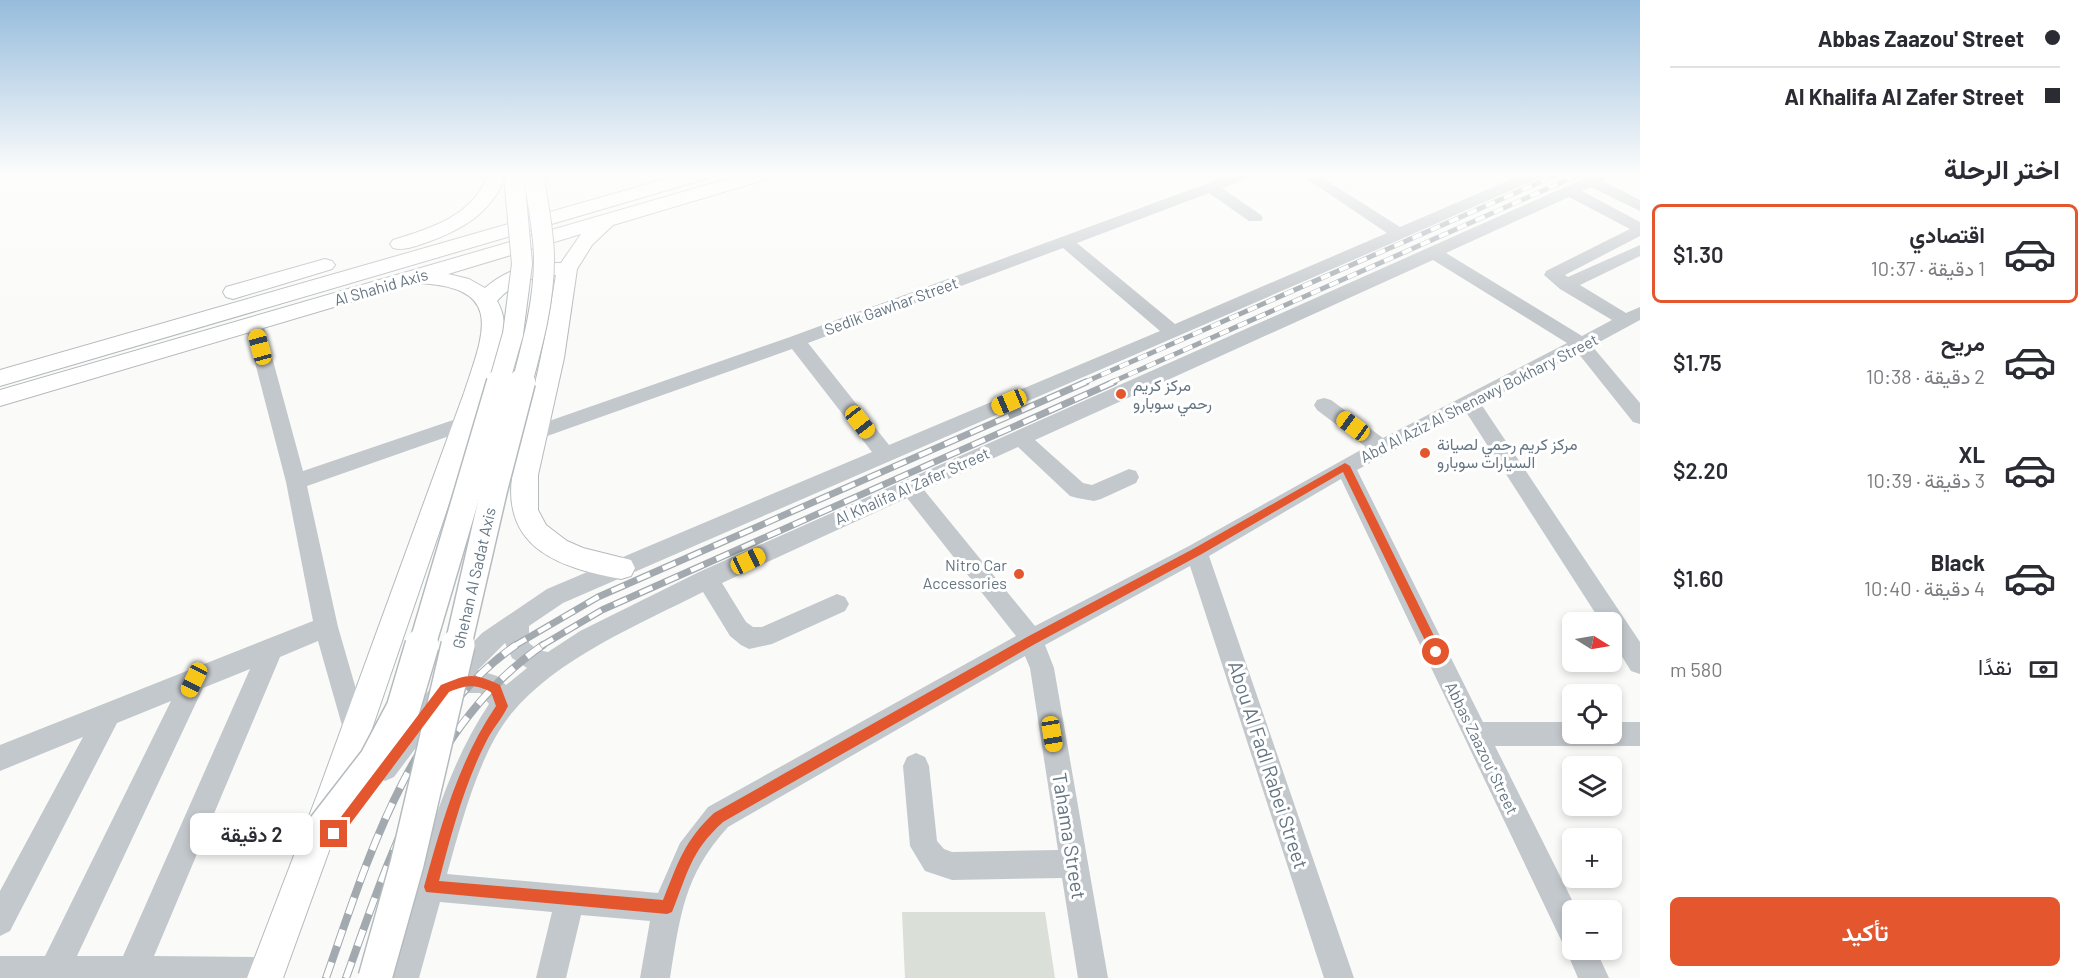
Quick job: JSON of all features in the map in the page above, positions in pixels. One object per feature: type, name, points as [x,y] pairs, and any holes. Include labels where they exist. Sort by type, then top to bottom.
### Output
[{"type":"main road","points":[[0,362],[432,234],[459,221]]},
{"type":"main road","name":"Ghehan Al Sadat Axis","points":[[321,831],[376,760],[403,709],[489,424],[513,333],[522,264],[518,221]]},
{"type":"main road","name":"Ghehan Al Sadat Axis","points":[[375,978],[407,864],[494,490],[536,330],[543,285],[544,256],[540,221]]},
{"type":"main road","name":"Al Shahid Axis","points":[[0,378],[542,221]]},
{"type":"main road","name":"Al Shahid Axis","points":[[0,398],[606,221]]},
{"type":"main road","points":[[612,221],[585,241],[567,269],[560,324],[525,475],[524,498],[529,520],[543,538],[564,552],[589,562],[621,568]]},
{"type":"main road","points":[[486,300],[498,287],[515,277],[546,269],[567,269]]},
{"type":"main road","points":[[266,975],[308,869],[356,734],[465,423],[494,330],[493,314],[486,300],[462,284],[440,278],[414,278]]},
{"type":"street","name":"Sedik Gawhar Street","points":[[536,433],[796,341],[1122,221]]},
{"type":"street","points":[[1379,221],[1400,234]]},
{"type":"street","points":[[308,869],[445,688],[490,640],[555,596],[1430,221]]},
{"type":"street","name":"Al Khalifa Al Zafer Street","points":[[404,978],[442,843],[470,764],[483,735],[502,706],[551,663],[588,638],[707,579],[1506,221]]},
{"type":"street","points":[[1625,221],[1640,229]]},
{"type":"street","points":[[1633,317],[1566,285],[1553,277],[1552,273],[1640,229]]},
{"type":"street","points":[[1066,242],[1173,332]]},
{"type":"street","points":[[1566,285],[1640,250]]},
{"type":"street","points":[[1434,254],[1563,331],[1582,345],[1640,417]]},
{"type":"street","name":"Abd Al Aziz Al Shenawy Bokhary Street","points":[[655,978],[667,908],[689,851],[702,832],[718,817],[1031,640],[1197,552],[1345,466],[1633,317]]},
{"type":"street","points":[[254,324],[296,482],[326,627],[356,734]]},
{"type":"street","points":[[796,341],[886,455]]},
{"type":"street","points":[[1470,403],[1640,663]]},
{"type":"street","points":[[1324,405],[1382,448]]},
{"type":"street","points":[[296,482],[465,423]]},
{"type":"street","points":[[1020,438],[1077,490],[1094,493],[1129,477]]},
{"type":"street","name":"Abbas Zaazou' Street","points":[[1345,466],[1562,911]]},
{"type":"street","name":"Tahama Street","points":[[910,487],[1020,622],[1031,640],[1042,668],[1093,978]]},
{"type":"street","name":"Abou Al Fadl Rabei Street","points":[[1197,552],[1339,978]]},
{"type":"street","points":[[707,579],[738,629],[749,638],[764,637],[837,604]]},
{"type":"street","points":[[520,618],[516,635],[521,651],[534,662],[551,663]]},
{"type":"street","points":[[0,758],[326,627]]},
{"type":"street","points":[[132,972],[272,649]]},
{"type":"street","points":[[54,971],[194,680]]},
{"type":"street","points":[[445,688],[467,680],[488,683],[500,697],[502,706]]},
{"type":"street","points":[[0,921],[109,713]]},
{"type":"street","points":[[1476,734],[1640,734]]},
{"type":"street","points":[[916,766],[924,846],[934,861],[952,866],[1074,864]]},
{"type":"street","points":[[430,887],[667,908]]},
{"type":"street","points":[[551,978],[570,900]]},
{"type":"street","points":[[1586,960],[1594,978]]},
{"type":"street","points":[[0,971],[266,975]]},
{"type":"shaded area","points":[[902,912],[1045,912],[1055,978],[905,978]]},
{"type":"railway","points":[[1083,383],[1452,221]]},
{"type":"railway","points":[[1110,383],[1475,221]]},
{"type":"railway","points":[[514,646],[598,597],[1086,382]]},
{"type":"railway","points":[[541,646],[602,610],[1114,382]]},
{"type":"railway","points":[[326,978],[376,841],[396,795],[420,752],[447,712],[479,676],[516,645]]},
{"type":"railway","points":[[346,978],[398,839],[443,752],[471,712],[504,676],[543,645]]},
{"type":"place","name":"مركز كريم رحمي سوبارو","points":[[1121,394]]},
{"type":"place","name":"مركز كريم رحمي لصيانة السيارات سوبارو","points":[[1425,453]]},
{"type":"place","name":"Nitro Car Accessories","points":[[1019,574]]},
{"type":"route","points":[[334,834],[445,688],[467,680],[478,680],[488,683],[495,689],[502,706],[483,735],[470,764],[442,843],[430,887],[667,908],[689,851],[702,832],[718,817],[1031,640],[1197,552],[1345,466],[1436,652]]}]
